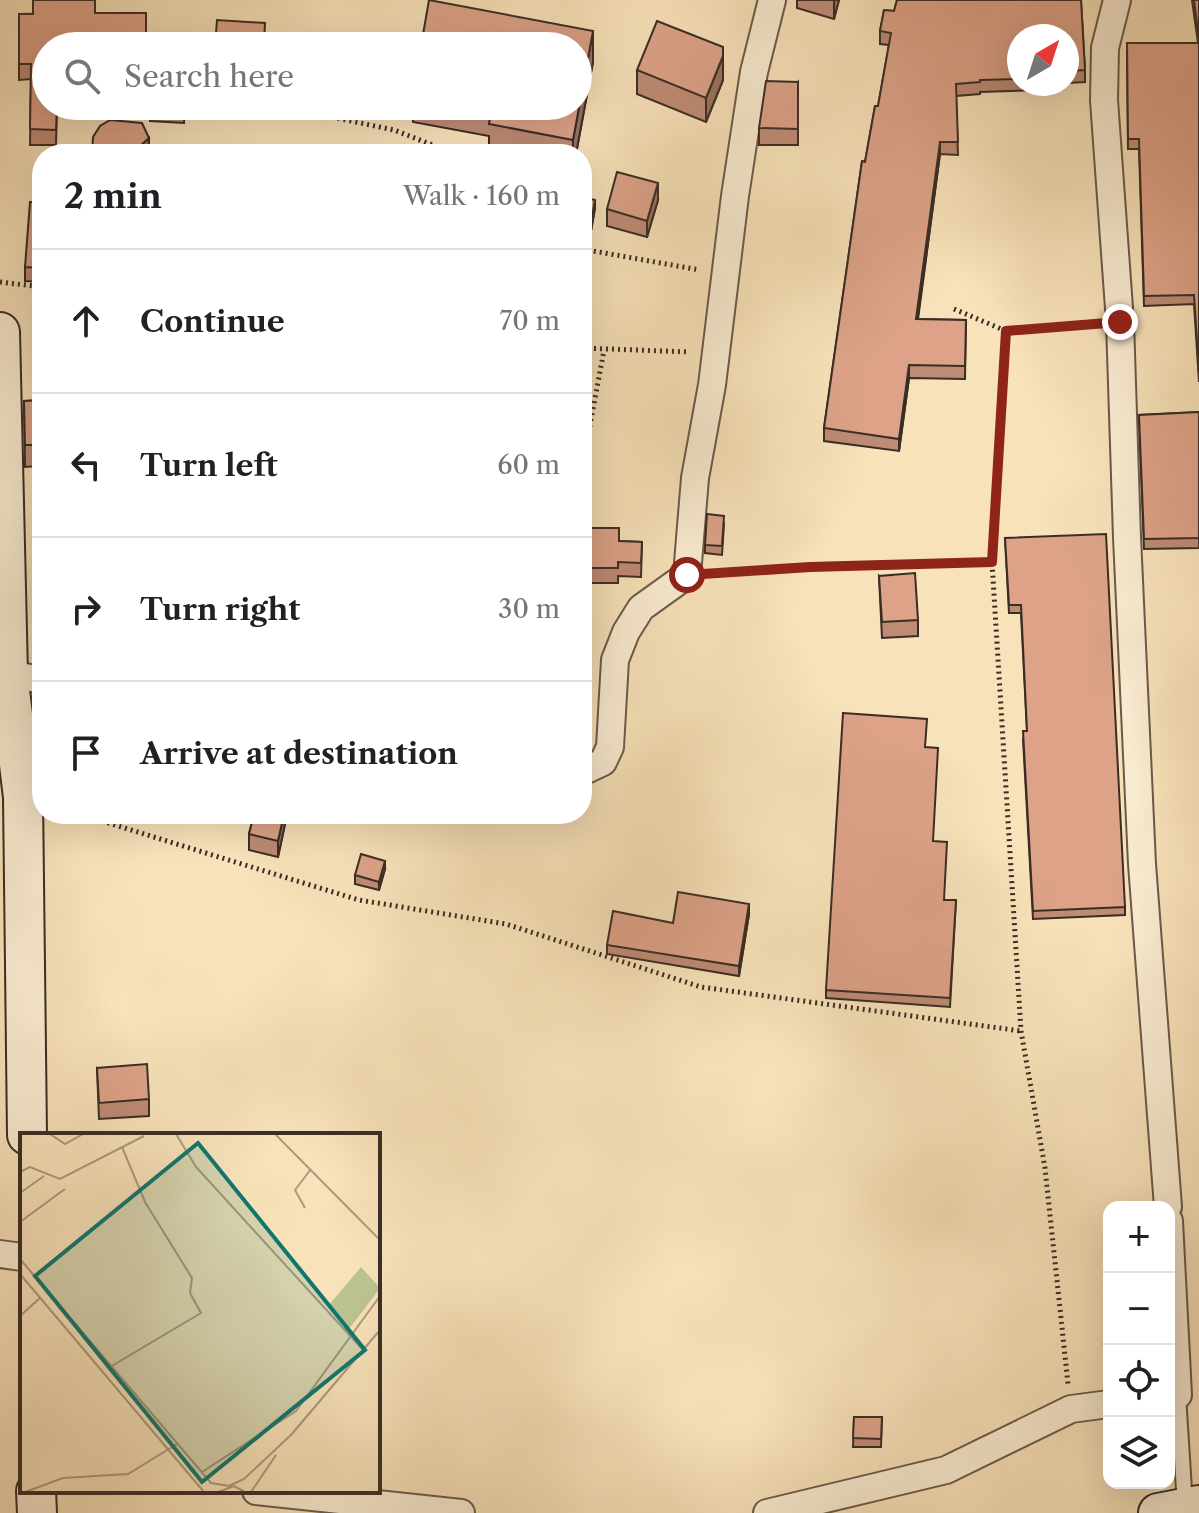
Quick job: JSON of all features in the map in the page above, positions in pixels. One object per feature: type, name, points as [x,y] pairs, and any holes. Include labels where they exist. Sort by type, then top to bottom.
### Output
[{"type":"main road","points":[[0,332],[25,677],[23,797],[27,1133]]},
{"type":"main road","points":[[36,1493],[37,1513]]},
{"type":"street","points":[[592,767],[603,762],[610,747],[615,660],[626,632],[641,608],[687,575],[695,478],[712,385],[754,72],[772,0]]},
{"type":"street","points":[[1117,0],[1105,48],[1104,100],[1120,322],[1142,864],[1168,1201]]},
{"type":"street","points":[[0,1254],[20,1257]]},
{"type":"street","points":[[1173,1273],[1182,1393]]},
{"type":"street","points":[[767,1513],[946,1470],[1071,1409],[1103,1405]]},
{"type":"street","points":[[275,1493],[461,1513]]},
{"type":"lane","points":[[1181,1509],[1182,1393]]},
{"type":"path","points":[[346,120],[394,130],[430,144]]},
{"type":"path","points":[[592,251],[725,274]]},
{"type":"path","points":[[0,282],[32,286]]},
{"type":"path","points":[[954,309],[1006,331],[1120,322]]},
{"type":"path","points":[[1006,331],[992,562],[1021,1031],[1045,1168],[1071,1409]]},
{"type":"path","points":[[592,349],[715,353]]},
{"type":"path","points":[[592,414],[604,350]]},
{"type":"path","points":[[687,575],[810,567],[992,562]]},
{"type":"path","points":[[112,824],[359,900],[506,924],[701,987],[1021,1031]]},
{"type":"building","points":[[33,0],[95,0],[95,13],[146,13],[146,32],[32,32],[32,120],[56,120],[56,130],[30,129],[31,64],[19,64],[19,14],[33,14]]},
{"type":"building","points":[[429,0],[593,31],[592,36],[592,32],[423,32]]},
{"type":"building","points":[[897,0],[1081,0],[1085,70],[1079,70],[1079,24],[1007,24],[1007,79],[956,84],[958,142],[940,142],[916,319],[966,320],[965,366],[909,365],[899,439],[824,428],[862,161],[865,162],[875,106],[878,106],[891,33],[880,31],[884,10],[894,11]]},
{"type":"building","points":[[1194,0],[1199,0],[1199,40]]},
{"type":"building","points":[[217,20],[265,23],[265,32],[216,32]]},
{"type":"building","points":[[657,21],[723,47],[723,56],[706,98],[637,70]]},
{"type":"building","points":[[1127,43],[1199,43],[1199,373],[1194,295],[1144,296],[1139,139],[1128,139]]},
{"type":"building","points":[[766,81],[798,82],[798,129],[759,128]]},
{"type":"building","points":[[110,120],[142,123],[149,138],[142,144],[93,144],[100,126]]},
{"type":"building","points":[[490,120],[577,120],[573,140],[489,124]]},
{"type":"building","points":[[617,172],[658,183],[647,221],[607,209]]},
{"type":"building","points":[[30,202],[32,202],[32,267],[25,267]]},
{"type":"building","points":[[24,401],[32,401],[32,445],[25,445]]},
{"type":"building","points":[[1199,412],[1199,538],[1144,539],[1139,415]]},
{"type":"building","points":[[707,514],[724,516],[722,546],[705,545]]},
{"type":"building","points":[[592,528],[619,528],[619,541],[642,542],[641,563],[618,562],[618,568],[592,568]]},
{"type":"building","points":[[1106,534],[1125,907],[1033,911],[1023,731],[1027,731],[1021,605],[1009,605],[1005,538]]},
{"type":"building","points":[[915,573],[918,620],[882,622],[879,576]]},
{"type":"building","points":[[843,713],[927,719],[925,747],[938,748],[933,841],[947,842],[944,900],[956,900],[950,998],[826,990]]},
{"type":"building","points":[[252,824],[282,824],[278,841],[249,834]]},
{"type":"building","points":[[361,854],[385,861],[379,882],[355,875]]},
{"type":"building","points":[[678,892],[749,904],[739,966],[607,945],[613,911],[673,923]]},
{"type":"building","points":[[147,1064],[149,1099],[99,1103],[97,1068]]},
{"type":"building","points":[[854,1417],[882,1417],[881,1439],[853,1438]]},
{"type":"route","points":[[687,575],[810,567],[992,562],[1006,331],[1120,322]]}]
